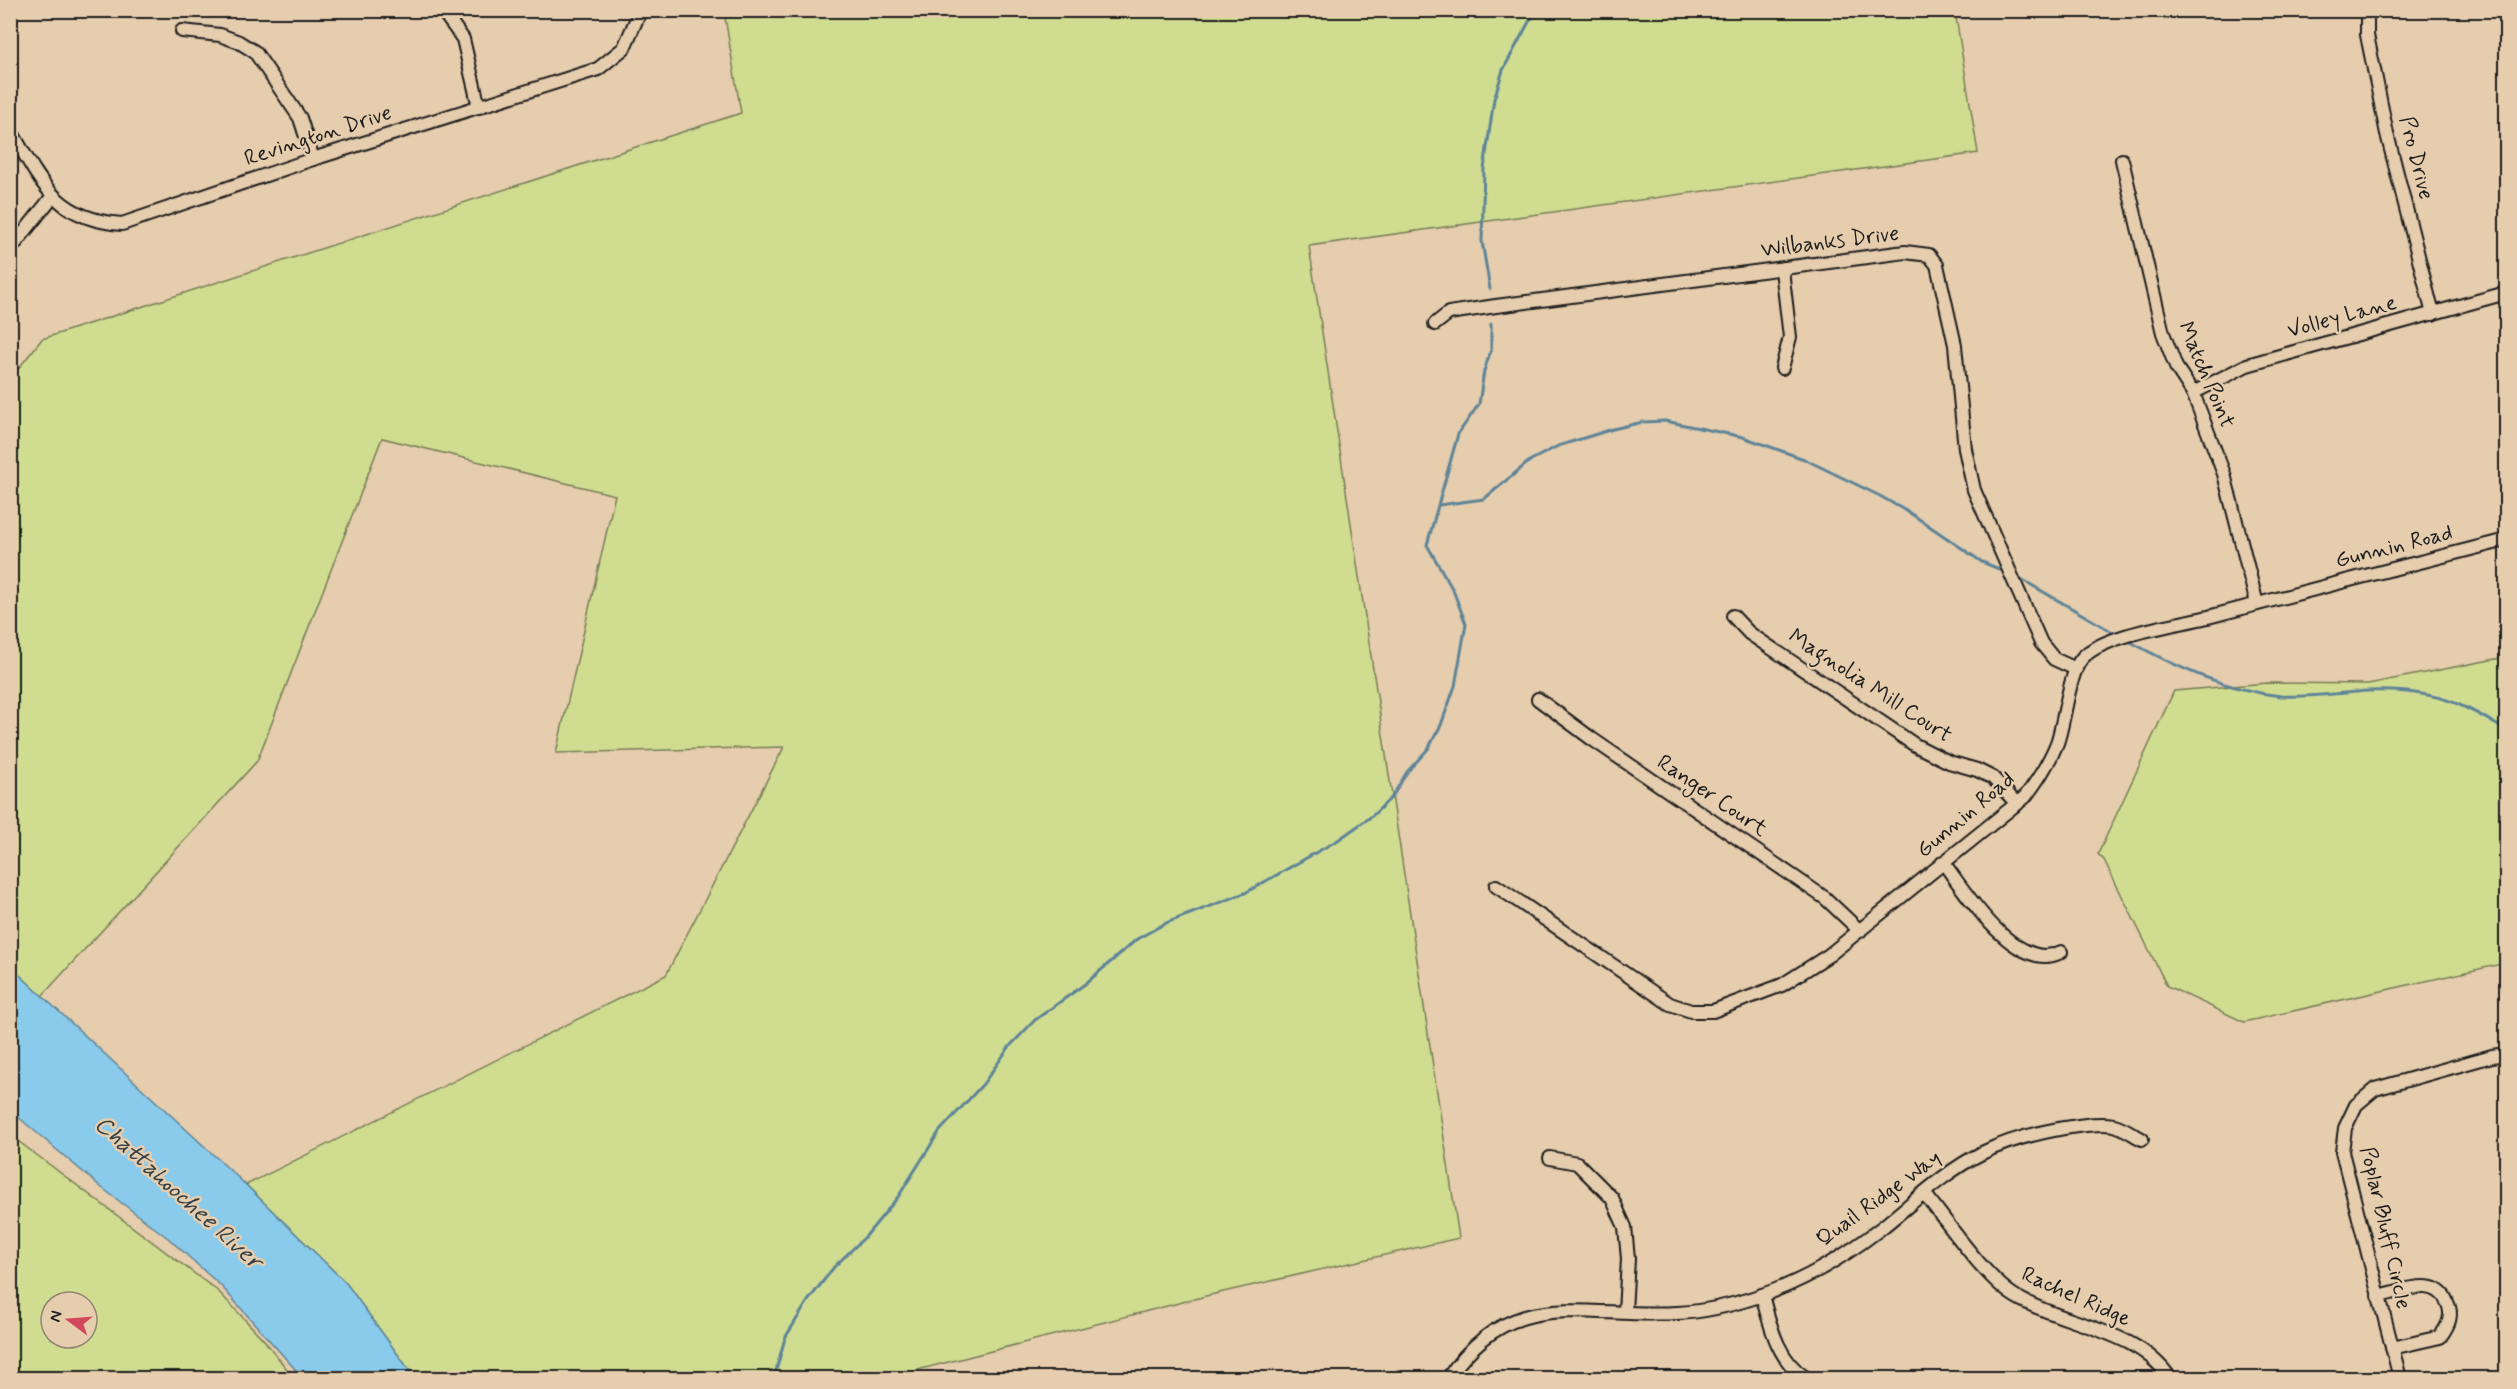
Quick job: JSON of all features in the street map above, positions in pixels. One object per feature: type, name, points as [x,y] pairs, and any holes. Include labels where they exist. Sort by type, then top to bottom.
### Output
[{"type":"street","points":[[442,10],[463,39],[479,107]]},
{"type":"street","name":"Revington Drive","points":[[14,136],[52,197],[80,214],[101,222],[122,224],[314,159],[598,69],[624,48],[638,16],[638,10]]},
{"type":"street","name":"Pro Drive","points":[[2367,10],[2367,35],[2387,134],[2433,314]]},
{"type":"street","points":[[182,31],[220,35],[239,42],[255,52],[300,118],[314,159]]},
{"type":"street","name":"Match Point","points":[[2122,160],[2163,333],[2176,368],[2193,393],[2224,474],[2258,604]]},
{"type":"street","points":[[10,250],[52,197]]},
{"type":"street","name":"Wilbanks Drive","points":[[1435,324],[1449,313],[1905,252],[1929,255],[1936,265],[1955,345],[1965,448],[1974,489],[2041,643],[2054,658],[2076,669]]},
{"type":"street","points":[[1782,270],[1790,337],[1782,368]]},
{"type":"street","name":"Volley Lane","points":[[2193,393],[2247,365],[2506,293]]},
{"type":"street","name":"Gunnin Road","points":[[1496,886],[1670,1004],[1692,1011],[1713,1011],[1782,985],[1829,955],[2025,797],[2045,770],[2058,741],[2076,669],[2083,657],[2121,637],[2506,540]]},
{"type":"street","name":"Magnolia Mill Court","points":[[1733,616],[1749,633],[1915,745],[1948,762],[1977,770],[1993,778],[2017,804]]},
{"type":"street","name":"Ranger Court","points":[[1538,699],[1592,739],[1825,898],[1860,932]]},
{"type":"street","points":[[1943,862],[2004,938],[2031,953],[2053,956],[2061,952]]},
{"type":"street","name":"Poplar Bluff Circle","points":[[2400,1378],[2342,1152],[2344,1128],[2356,1105],[2375,1089],[2506,1054]]},
{"type":"street","name":"Quail Ridge Way","points":[[1448,1378],[1463,1355],[1483,1338],[1516,1320],[1543,1311],[1677,1313],[1712,1308],[1762,1295],[1824,1266],[1853,1248],[1960,1166],[1983,1153],[2036,1134],[2075,1126],[2114,1125],[2142,1140]]},
{"type":"street","points":[[1550,1158],[1577,1163],[1612,1198],[1625,1227],[1628,1259],[1625,1312]]},
{"type":"street","name":"Rachel Ridge","points":[[1924,1193],[1994,1280],[2018,1298],[2127,1342],[2148,1355],[2170,1378]]},
{"type":"street","points":[[2378,1296],[2423,1286],[2433,1287],[2443,1293],[2450,1308],[2449,1324],[2440,1337],[2392,1348]]},
{"type":"street","points":[[1762,1295],[1775,1339],[1785,1358],[1806,1378]]},
{"type":"green space","points":[[724,11],[1955,11],[1978,153],[1309,246],[1459,1238],[1210,1295],[917,1370],[917,1378],[415,1378],[346,1283],[246,1185],[666,975],[784,747],[556,753],[615,495],[382,438],[257,761],[42,996],[11,967],[11,378],[42,339],[741,113]]},
{"type":"green space","points":[[2506,657],[2506,963],[2244,1022],[2167,986],[2104,860],[2098,854],[2174,691],[2267,683],[2368,684]]},
{"type":"green space","points":[[10,1135],[219,1292],[264,1340],[294,1378],[11,1378]]},
{"type":"water","name":"Chattahoochee River","points":[[11,967],[246,1185],[346,1283],[415,1378],[303,1378],[222,1287],[168,1238],[102,1188],[11,1111]]},
{"type":"waterway","points":[[1490,289],[1482,241],[1484,169],[1494,99],[1503,70],[1530,20],[1540,10]]},
{"type":"waterway","points":[[774,1378],[785,1338],[808,1301],[834,1267],[866,1236],[898,1197],[939,1132],[983,1084],[1010,1046],[1035,1020],[1085,984],[1137,939],[1166,923],[1245,893],[1338,840],[1372,816],[1392,797],[1407,772],[1428,749],[1441,725],[1455,686],[1466,624],[1453,590],[1427,545],[1458,434],[1479,404],[1484,371],[1491,350],[1491,324]]},
{"type":"waterway","points":[[1439,505],[1484,499],[1531,460],[1558,446],[1613,429],[1643,422],[1665,421],[1743,437],[1804,459],[1880,496],[1913,515],[1982,562],[2004,571]]},
{"type":"waterway","points":[[2016,576],[2116,634]]},
{"type":"waterway","points":[[2127,640],[2182,668],[2240,689],[2281,696],[2314,696],[2368,691],[2418,694],[2455,703],[2506,730]]}]
